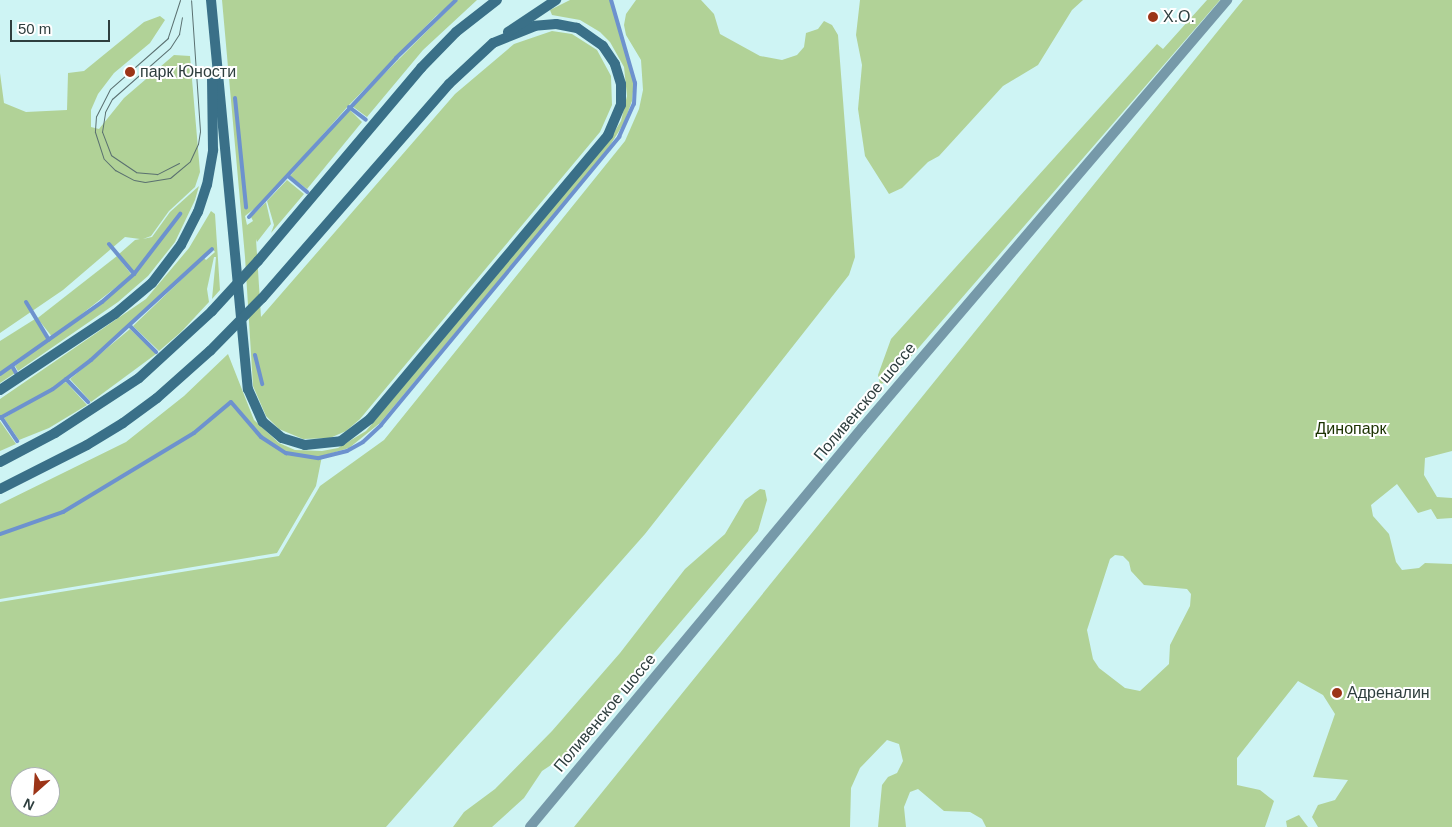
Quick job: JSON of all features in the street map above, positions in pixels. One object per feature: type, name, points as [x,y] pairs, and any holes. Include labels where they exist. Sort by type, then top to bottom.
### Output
[{"type":"main road","points":[[0,462],[55,433],[139,378],[212,312],[258,261],[421,68],[456,32],[497,0]]},
{"type":"main road","points":[[0,489],[87,445],[157,398],[210,351],[262,298],[449,84],[493,43],[556,0]]},
{"type":"main road","points":[[211,2],[248,390],[263,422],[282,438],[305,445],[335,443],[362,428],[614,126],[621,106],[621,84],[610,54],[595,39],[577,28],[545,24],[493,43]]},
{"type":"main road","points":[[0,390],[133,300],[164,269],[191,227],[207,185],[213,150],[211,2]]},
{"type":"street","name":"Поливенское шоссе","points":[[530,827],[862,428],[1227,0]]},
{"type":"green space","points":[[222,0],[456,0],[436,16],[349,105],[264,201],[245,216],[247,225],[253,221],[251,217],[266,202],[271,224],[257,242],[256,239],[261,317],[455,94],[514,44],[552,31],[572,34],[597,50],[611,76],[612,105],[600,132],[360,419],[346,431],[330,438],[303,439],[279,429],[266,416],[253,386],[245,257]],"holes":[[[234,97],[236,97],[246,208]]]},
{"type":"green space","points":[[458,0],[477,0],[423,50],[367,117],[352,106]]},
{"type":"green space","points":[[570,0],[610,0],[634,82],[632,101],[624,123],[606,152],[380,423],[349,448],[322,456],[316,486],[277,553],[0,599],[0,504],[126,442],[184,396],[228,354],[254,420],[279,443],[295,450],[322,451],[338,448],[366,431],[610,139],[621,121],[627,96],[624,67],[610,42],[600,32],[580,20],[552,15],[550,10]]},
{"type":"green space","points":[[636,0],[701,0],[714,14],[720,34],[760,56],[782,60],[797,55],[804,47],[806,33],[818,29],[824,21],[832,25],[838,35],[855,257],[849,275],[645,534],[386,827],[0,827],[0,602],[279,556],[320,486],[384,440],[625,141],[639,109],[643,90],[641,60],[626,35],[624,25],[626,14]]},
{"type":"green space","points":[[860,0],[1083,0],[1072,10],[1038,65],[1003,86],[939,156],[928,162],[902,188],[889,194],[865,156],[858,109],[862,65],[856,35]]},
{"type":"green space","points":[[1207,0],[1220,0],[889,382],[880,384],[878,375],[891,339],[1157,44],[1163,49]]},
{"type":"green space","name":"Динопарк","points":[[1243,0],[1452,0],[1452,451],[1425,458],[1424,475],[1437,497],[1452,498],[1452,518],[1437,519],[1431,509],[1418,513],[1397,484],[1371,505],[1373,516],[1389,534],[1396,562],[1402,570],[1419,568],[1425,563],[1452,564],[1452,827],[1318,827],[1312,817],[1318,805],[1335,800],[1348,780],[1313,777],[1335,714],[1323,695],[1298,681],[1237,758],[1237,785],[1260,790],[1274,801],[1265,827],[986,827],[982,819],[970,812],[944,811],[918,789],[910,792],[904,807],[906,827],[878,827],[882,785],[888,777],[897,773],[903,761],[899,744],[887,740],[860,768],[851,788],[850,827],[574,827]],"holes":[[[1115,555],[1123,556],[1129,562],[1131,571],[1144,585],[1187,589],[1191,594],[1190,606],[1170,645],[1169,664],[1140,691],[1125,688],[1099,668],[1093,659],[1087,630],[1110,559]]]},
{"type":"green space","points":[[160,16],[165,20],[150,43],[114,73],[98,94],[91,110],[91,127],[99,129],[124,98],[174,55],[190,56],[200,172],[195,187],[169,211],[151,236],[143,239],[152,237],[170,212],[199,186],[195,200],[175,242],[148,276],[118,302],[18,371],[15,366],[134,276],[181,214],[134,272],[119,254],[135,240],[140,239],[125,237],[63,290],[0,333],[0,73],[4,103],[26,112],[67,110],[68,73],[84,71],[144,22]]},
{"type":"green space","points":[[349,109],[362,122],[307,189],[290,176]]},
{"type":"green space","points":[[287,180],[304,194],[271,233],[274,225],[267,201]]},
{"type":"green space","points":[[211,211],[215,214],[220,290],[212,299],[216,257],[214,257],[207,289],[209,302],[181,332],[159,351],[133,326],[204,258],[206,260],[215,252],[212,248],[90,360],[52,389],[0,417],[0,399],[146,299],[189,248]]},
{"type":"green space","points":[[117,256],[132,275],[52,337],[37,318]]},
{"type":"green space","points":[[35,319],[48,340],[0,373],[0,341]]},
{"type":"green space","points":[[130,329],[156,354],[91,402],[70,379]]},
{"type":"green space","points":[[11,368],[15,373],[0,383],[0,375]]},
{"type":"green space","points":[[66,382],[87,405],[49,428],[19,440],[4,418]]},
{"type":"green space","points":[[0,421],[16,444],[0,451]]},
{"type":"green space","points":[[760,489],[765,490],[767,500],[758,531],[569,753],[542,771],[524,798],[492,827],[453,827],[464,812],[495,789],[552,731],[620,653],[685,569],[725,534],[745,500]]},
{"type":"green space","points":[[1299,815],[1308,827],[1287,827],[1286,821]]},
{"type":"waterway","points":[[249,217],[396,58],[456,0]]},
{"type":"waterway","points":[[0,534],[63,512],[194,433],[231,402],[261,437],[286,453],[319,458],[347,451],[363,442],[381,425],[619,137],[634,104],[635,83],[611,0]]},
{"type":"waterway","points":[[235,98],[246,207]]},
{"type":"waterway","points":[[349,107],[366,120]]},
{"type":"waterway","points":[[288,176],[307,192]]},
{"type":"waterway","points":[[0,374],[102,302],[134,274],[180,214]]},
{"type":"waterway","points":[[109,244],[134,274]]},
{"type":"waterway","points":[[0,418],[53,389],[91,360],[212,249]]},
{"type":"waterway","points":[[26,302],[49,340]]},
{"type":"waterway","points":[[130,326],[156,352]]},
{"type":"waterway","points":[[255,355],[262,384]]},
{"type":"waterway","points":[[12,366],[16,373]]},
{"type":"waterway","points":[[66,379],[88,402]]},
{"type":"waterway","points":[[1,417],[17,441]]},
{"type":"tram line","points":[[180,0],[168,38],[110,89],[96,116],[95,132],[104,159],[115,170],[134,180],[145,182],[170,178],[190,161],[198,144],[200,131],[191,0]]},
{"type":"tram line","points":[[179,163],[157,174],[136,172],[111,155],[102,132],[105,112],[112,99],[170,48],[179,34],[182,17]]},
{"type":"place","name":"Х.О.","points":[[1153,17]]},
{"type":"place","name":"парк Юности","points":[[130,72]]},
{"type":"place","name":"Адреналин","points":[[1337,693]]}]
